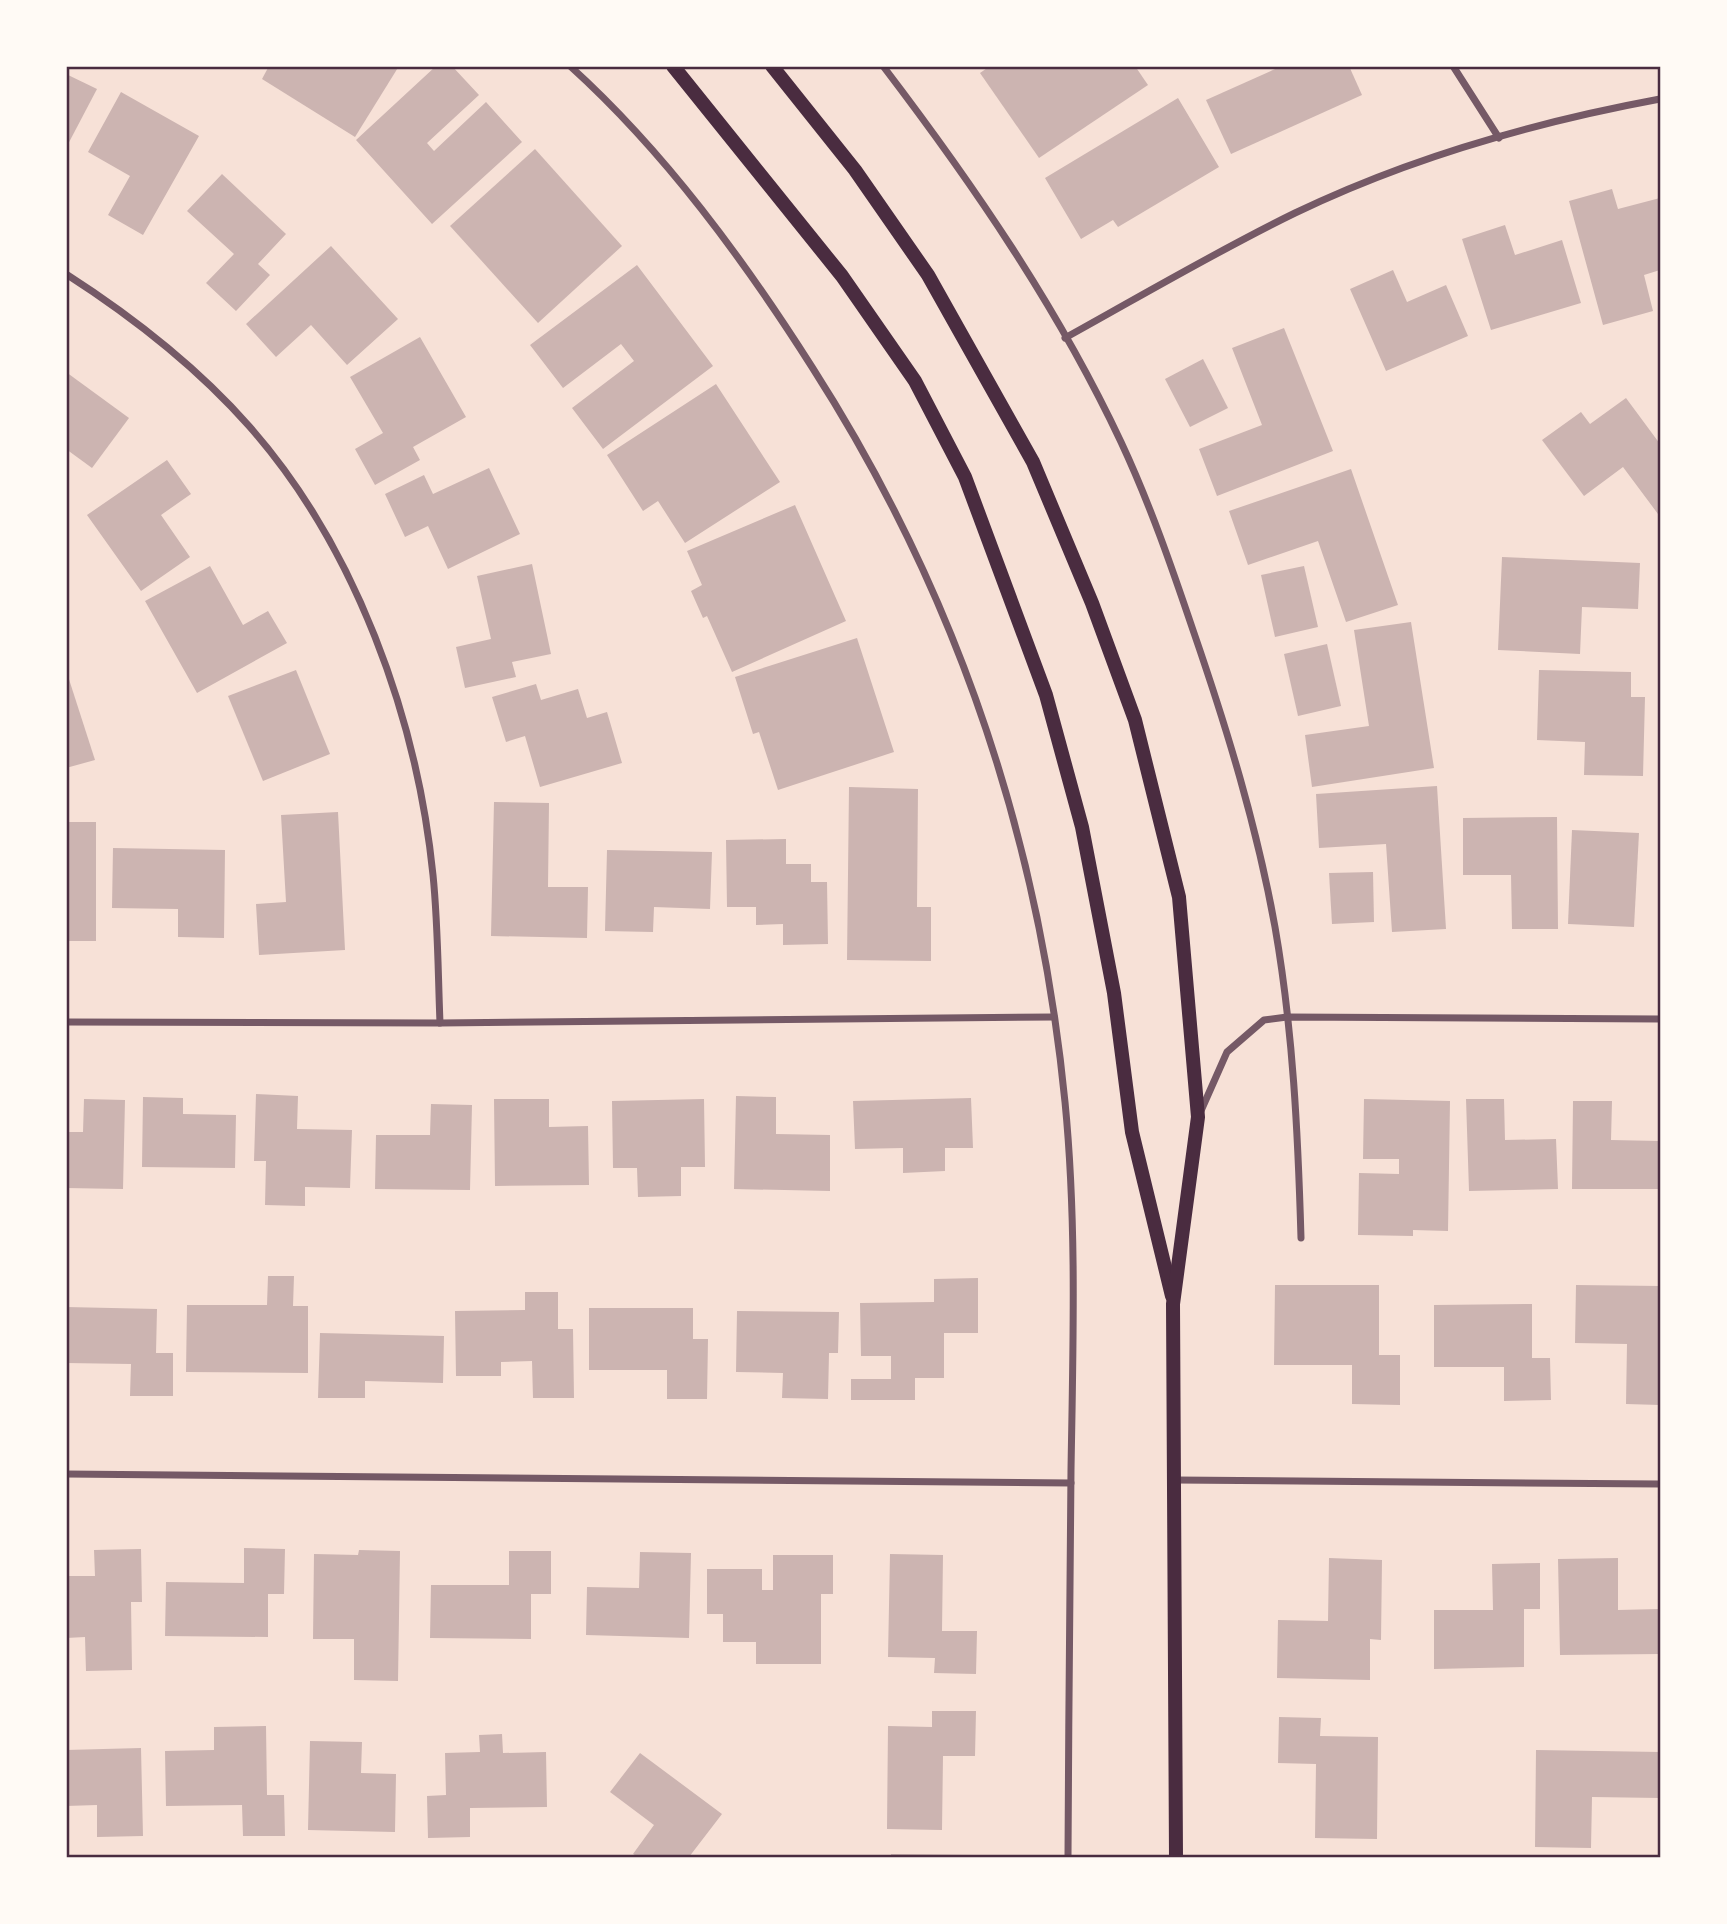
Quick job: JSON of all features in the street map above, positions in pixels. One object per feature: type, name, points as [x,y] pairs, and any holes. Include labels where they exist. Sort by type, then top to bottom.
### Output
[{"type":"main road","points":[[673,66],[842,276],[915,381],[965,477],[1046,695],[1082,827],[1114,993],[1132,1132],[1173,1304]]},
{"type":"main road","points":[[772,66],[855,170],[928,275],[1033,462],[1092,603],[1135,720],[1178,897],[1198,1117],[1173,1304],[1176,1857]]},
{"type":"street","points":[[570,66],[634,132],[686,192],[771,303],[859,440],[905,528],[946,618],[974,691],[1013,821],[1054,1017],[1065,1105],[1074,1283],[1068,1857]]},
{"type":"street","points":[[883,66],[942,144],[1005,236],[1065,338],[1121,442],[1163,542],[1234,751],[1275,926],[1298,1118],[1301,1238]]},
{"type":"street","points":[[1453,66],[1499,138]]},
{"type":"street","points":[[1065,338],[1296,213],[1404,168],[1499,138],[1608,109],[1661,99]]},
{"type":"street","points":[[66,274],[121,310],[203,379],[249,427],[291,480],[333,548],[380,648],[408,733],[433,874],[440,1023]]},
{"type":"street","points":[[66,1022],[440,1023],[1054,1017]]},
{"type":"street","points":[[1198,1117],[1227,1052],[1264,1020],[1287,1017],[1661,1019]]},
{"type":"street","points":[[66,1474],[1071,1483]]},
{"type":"street","points":[[1174,1480],[1661,1484]]},
{"type":"building","points":[[269,66],[399,66],[355,137],[262,79]]},
{"type":"building","points":[[436,66],[452,66],[479,95],[427,143],[434,151],[486,102],[522,142],[432,224],[356,140]]},
{"type":"building","points":[[990,66],[1135,66],[1148,85],[1039,158],[980,73]]},
{"type":"building","points":[[1282,66],[1349,66],[1362,95],[1231,154],[1206,100]]},
{"type":"building","points":[[66,74],[97,89],[66,148]]},
{"type":"building","points":[[121,92],[199,136],[143,235],[108,215],[130,176],[88,152]]},
{"type":"building","points":[[1178,98],[1219,167],[1118,227],[1113,220],[1081,239],[1045,178]]},
{"type":"building","points":[[535,149],[622,246],[538,323],[450,226]]},
{"type":"building","points":[[222,174],[286,234],[258,264],[270,275],[236,311],[206,283],[234,254],[187,211]]},
{"type":"building","points":[[1612,189],[1618,209],[1660,198],[1660,270],[1644,275],[1653,311],[1603,325],[1569,201]]},
{"type":"building","points":[[1505,225],[1515,255],[1562,240],[1581,303],[1491,330],[1462,239]]},
{"type":"building","points":[[331,246],[398,319],[347,365],[311,325],[276,357],[246,324]]},
{"type":"building","points":[[637,265],[713,366],[603,449],[572,408],[634,361],[621,344],[563,388],[530,345]]},
{"type":"building","points":[[1393,270],[1407,302],[1446,285],[1468,336],[1386,371],[1350,289]]},
{"type":"building","points":[[1284,328],[1333,451],[1217,496],[1199,449],[1262,425],[1232,348]]},
{"type":"building","points":[[420,337],[466,417],[413,447],[420,460],[375,485],[355,449],[383,433],[350,377]]},
{"type":"building","points":[[1203,359],[1228,408],[1190,427],[1165,379]]},
{"type":"building","points":[[66,372],[129,418],[92,468],[66,449]]},
{"type":"building","points":[[716,384],[780,482],[685,543],[658,501],[643,511],[607,455]]},
{"type":"building","points":[[1626,398],[1660,444],[1658,514],[1623,467],[1584,496],[1542,440],[1581,412],[1590,424]]},
{"type":"building","points":[[167,460],[191,494],[161,515],[190,557],[141,591],[87,515]]},
{"type":"building","points":[[489,468],[520,534],[448,569],[428,526],[405,537],[385,494],[424,475],[433,494]]},
{"type":"building","points":[[1351,469],[1398,605],[1346,622],[1318,541],[1248,565],[1229,511]]},
{"type":"building","points":[[795,505],[846,621],[732,672],[707,616],[703,618],[691,591],[702,585],[687,551]]},
{"type":"building","points":[[1502,557],[1640,563],[1638,609],[1582,607],[1580,654],[1498,650]]},
{"type":"building","points":[[532,564],[551,654],[512,662],[516,677],[465,688],[456,647],[491,639],[477,576]]},
{"type":"building","points":[[210,566],[243,625],[268,611],[287,643],[197,693],[145,601]]},
{"type":"building","points":[[1304,566],[1318,627],[1275,637],[1261,575]]},
{"type":"building","points":[[1411,622],[1434,768],[1312,787],[1305,735],[1369,726],[1354,630]]},
{"type":"building","points":[[857,638],[894,752],[778,790],[759,732],[753,734],[735,677]]},
{"type":"building","points":[[1327,644],[1341,706],[1298,716],[1284,654]]},
{"type":"building","points":[[66,670],[95,760],[66,768]]},
{"type":"building","points":[[296,670],[330,754],[263,781],[228,696]]},
{"type":"building","points":[[1539,670],[1631,672],[1631,697],[1645,697],[1643,776],[1584,775],[1585,742],[1537,740]]},
{"type":"building","points":[[536,684],[541,700],[578,689],[587,718],[607,712],[622,763],[540,787],[525,736],[506,742],[492,697]]},
{"type":"building","points":[[1437,786],[1446,929],[1392,932],[1386,844],[1319,848],[1316,794]]},
{"type":"building","points":[[849,787],[918,789],[917,907],[931,907],[931,961],[847,960]]},
{"type":"building","points":[[494,802],[549,803],[548,887],[588,887],[587,938],[491,936]]},
{"type":"building","points":[[338,812],[345,950],[259,955],[256,904],[286,902],[281,815]]},
{"type":"building","points":[[1557,817],[1558,929],[1512,929],[1511,875],[1463,875],[1463,818]]},
{"type":"building","points":[[66,822],[96,822],[96,941],[66,941]]},
{"type":"building","points":[[1572,830],[1639,833],[1634,927],[1568,924]]},
{"type":"building","points":[[786,839],[786,864],[811,864],[811,882],[827,882],[828,944],[783,945],[783,924],[756,925],[756,907],[727,907],[726,840]]},
{"type":"building","points":[[113,848],[225,850],[224,938],[178,937],[178,909],[112,908]]},
{"type":"building","points":[[607,850],[712,852],[710,909],[654,907],[653,932],[605,931]]},
{"type":"building","points":[[1373,872],[1374,922],[1332,924],[1329,873]]},
{"type":"building","points":[[256,1094],[298,1096],[297,1129],[352,1130],[350,1188],[305,1187],[305,1206],[265,1205],[266,1161],[254,1161]]},
{"type":"building","points":[[736,1096],[776,1097],[776,1134],[830,1135],[830,1191],[734,1189]]},
{"type":"building","points":[[143,1097],[183,1098],[183,1114],[236,1115],[235,1168],[142,1167]]},
{"type":"building","points":[[971,1098],[973,1148],[945,1148],[945,1171],[903,1173],[903,1148],[855,1149],[853,1101]]},
{"type":"building","points":[[84,1099],[125,1100],[123,1189],[66,1188],[66,1132],[83,1132]]},
{"type":"building","points":[[494,1099],[549,1099],[549,1127],[588,1126],[589,1185],[495,1186]]},
{"type":"building","points":[[704,1099],[705,1167],[681,1167],[681,1196],[638,1197],[637,1168],[613,1168],[612,1101]]},
{"type":"building","points":[[1364,1099],[1450,1101],[1448,1231],[1413,1230],[1413,1236],[1358,1235],[1359,1173],[1399,1174],[1399,1159],[1363,1159]]},
{"type":"building","points":[[1466,1099],[1504,1099],[1505,1140],[1556,1139],[1558,1189],[1469,1191]]},
{"type":"building","points":[[1573,1101],[1612,1101],[1611,1140],[1660,1141],[1660,1189],[1572,1189]]},
{"type":"building","points":[[431,1104],[472,1105],[470,1190],[375,1189],[376,1135],[430,1135]]},
{"type":"building","points":[[268,1276],[294,1276],[293,1306],[308,1306],[308,1373],[186,1372],[187,1305],[267,1305]]},
{"type":"building","points":[[978,1278],[978,1333],[944,1333],[944,1378],[915,1378],[915,1400],[851,1400],[851,1379],[891,1379],[891,1356],[861,1356],[860,1303],[934,1302],[934,1279]]},
{"type":"building","points":[[1275,1285],[1379,1285],[1379,1355],[1400,1355],[1400,1405],[1352,1404],[1352,1365],[1274,1365]]},
{"type":"building","points":[[1576,1285],[1660,1286],[1660,1405],[1626,1404],[1627,1344],[1575,1343]]},
{"type":"building","points":[[525,1292],[558,1292],[558,1329],[573,1329],[574,1398],[533,1398],[532,1361],[501,1362],[501,1376],[456,1376],[455,1311],[525,1310]]},
{"type":"building","points":[[1532,1304],[1532,1358],[1550,1358],[1551,1400],[1504,1401],[1504,1367],[1434,1367],[1434,1305]]},
{"type":"building","points":[[66,1307],[157,1309],[156,1353],[173,1353],[173,1396],[130,1396],[131,1364],[66,1363]]},
{"type":"building","points":[[589,1308],[693,1308],[693,1339],[708,1339],[707,1399],[667,1399],[667,1370],[589,1370]]},
{"type":"building","points":[[737,1311],[839,1312],[838,1353],[829,1353],[828,1399],[782,1398],[783,1373],[736,1372]]},
{"type":"building","points":[[320,1333],[444,1336],[443,1383],[365,1381],[365,1398],[318,1398]]},
{"type":"building","points":[[244,1548],[285,1549],[284,1594],[268,1594],[268,1637],[165,1636],[166,1582],[244,1583]]},
{"type":"building","points":[[141,1549],[142,1602],[131,1602],[132,1670],[86,1671],[85,1637],[66,1638],[66,1576],[95,1576],[94,1550]]},
{"type":"building","points":[[359,1550],[400,1551],[398,1681],[354,1680],[354,1639],[313,1639],[314,1554],[358,1555]]},
{"type":"building","points":[[509,1551],[551,1551],[551,1594],[531,1594],[531,1639],[430,1638],[431,1585],[509,1585]]},
{"type":"building","points":[[640,1552],[691,1553],[689,1638],[586,1635],[587,1587],[639,1588]]},
{"type":"building","points":[[890,1554],[943,1555],[942,1631],[977,1631],[976,1674],[934,1673],[935,1658],[888,1657]]},
{"type":"building","points":[[773,1555],[833,1555],[833,1594],[821,1594],[821,1664],[756,1664],[756,1642],[723,1642],[723,1614],[707,1614],[707,1569],[762,1569],[762,1590],[773,1590]]},
{"type":"building","points":[[1329,1558],[1382,1560],[1381,1640],[1370,1639],[1370,1680],[1277,1678],[1278,1620],[1328,1621]]},
{"type":"building","points":[[1618,1558],[1618,1610],[1660,1609],[1660,1654],[1560,1655],[1558,1559]]},
{"type":"building","points":[[1540,1563],[1540,1609],[1524,1609],[1524,1667],[1434,1669],[1434,1610],[1493,1610],[1492,1564]]},
{"type":"building","points":[[932,1711],[976,1711],[975,1756],[943,1756],[942,1830],[887,1829],[888,1726],[932,1727]]},
{"type":"building","points":[[1279,1717],[1321,1718],[1320,1736],[1378,1737],[1377,1839],[1315,1838],[1316,1764],[1278,1763]]},
{"type":"building","points":[[266,1726],[267,1795],[284,1795],[285,1836],[243,1836],[242,1805],[166,1806],[165,1751],[214,1750],[214,1727]]},
{"type":"building","points":[[502,1734],[503,1753],[546,1752],[547,1807],[470,1808],[470,1837],[428,1838],[427,1796],[446,1795],[445,1753],[480,1752],[479,1735]]},
{"type":"building","points":[[310,1741],[362,1742],[361,1773],[396,1774],[395,1832],[308,1830]]},
{"type":"building","points":[[141,1748],[143,1836],[97,1837],[97,1805],[66,1806],[66,1750]]},
{"type":"building","points":[[1536,1750],[1660,1752],[1660,1798],[1592,1797],[1591,1848],[1535,1847]]},
{"type":"building","points":[[640,1753],[722,1814],[689,1857],[638,1857],[633,1854],[654,1825],[610,1792]]},
{"type":"building","points":[[891,1854],[974,1855],[974,1857],[891,1857]]}]
